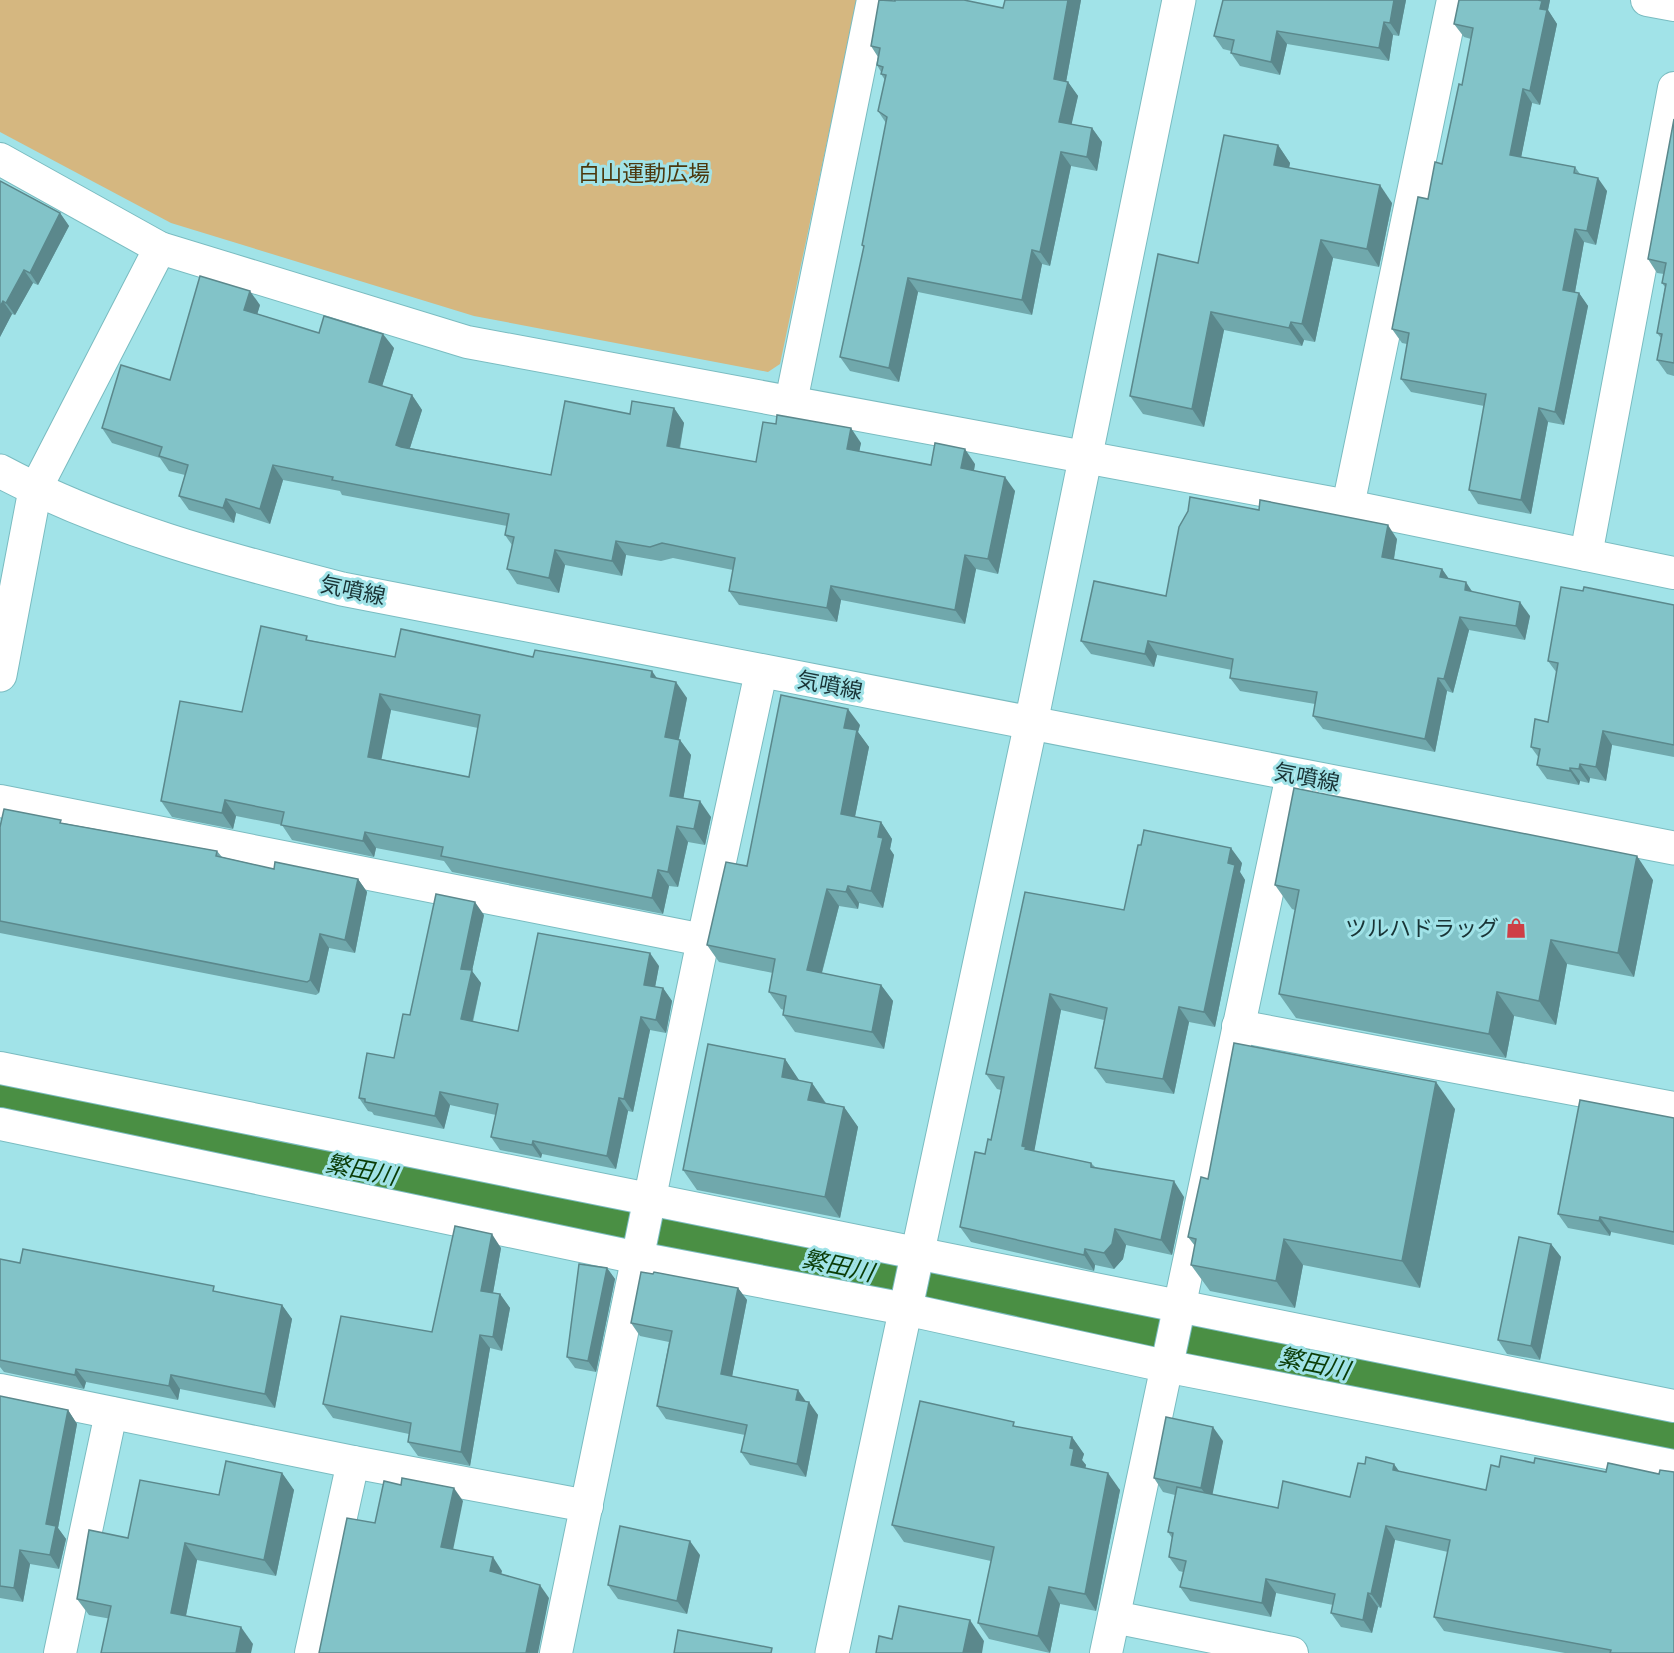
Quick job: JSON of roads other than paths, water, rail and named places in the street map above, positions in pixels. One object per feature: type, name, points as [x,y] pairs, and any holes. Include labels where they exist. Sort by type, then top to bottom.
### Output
[{"type":"street","points":[[791,402],[873,0]]},
{"type":"street","points":[[832,1653],[1031,723],[1179,0]]},
{"type":"street","points":[[1348,506],[1453,0]]},
{"type":"street","points":[[1647,0],[1674,5]]},
{"type":"street","points":[[1586,555],[1674,88]]},
{"type":"street","points":[[0,159],[160,248],[467,342],[1348,506],[1674,573]]},
{"type":"street","points":[[0,675],[35,490],[160,248]]},
{"type":"street","name":"気噴線","points":[[0,471],[35,490],[189,549],[342,589],[1674,848]]},
{"type":"street","points":[[556,1653],[651,1199],[702,940],[761,672]]},
{"type":"street","points":[[1106,1653],[1292,775]]},
{"type":"street","points":[[0,801],[702,940]]},
{"type":"street","points":[[1238,1026],[1674,1108]]},
{"type":"street","points":[[0,1068],[916,1253],[1179,1309],[1674,1406]]},
{"type":"street","points":[[0,1124],[638,1258],[904,1309],[1674,1466]]},
{"type":"street","points":[[0,1390],[353,1462],[587,1506]]},
{"type":"street","points":[[60,1653],[111,1413]]},
{"type":"street","points":[[311,1653],[353,1462]]},
{"type":"street","points":[[1114,1617],[1292,1653]]},
{"type":"waterway","name":"繁田川","points":[[0,1099],[691,1236],[1674,1438]]},
{"type":"place","name":"ツルハドラッグ","points":[[1516,928]]},
{"type":"park label","name":"白山運動広場","points":[[644,173]]}]
